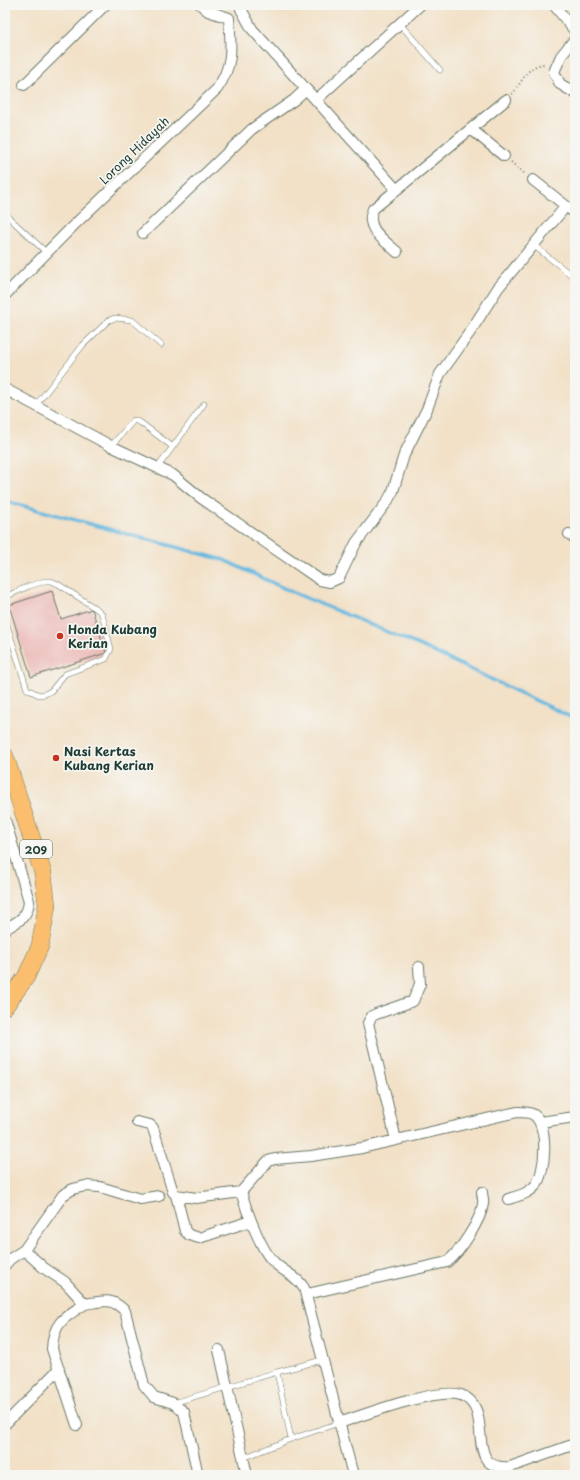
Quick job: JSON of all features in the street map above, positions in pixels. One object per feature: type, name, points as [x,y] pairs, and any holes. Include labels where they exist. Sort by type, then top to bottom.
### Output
[{"type":"main road","name":"209","points":[[5,756],[43,873],[47,905],[40,946],[26,977],[5,1006]]},
{"type":"street","points":[[24,85],[105,5]]},
{"type":"street","points":[[201,5],[208,11],[228,18],[243,7],[252,29],[396,189]]},
{"type":"street","points":[[316,100],[420,5]]},
{"type":"street","points":[[554,5],[575,31]]},
{"type":"street","name":"Lorong Hidayah","points":[[5,295],[217,89],[226,76],[230,63],[231,47],[228,18]]},
{"type":"street","points":[[575,39],[555,66],[554,72],[557,80],[575,93]]},
{"type":"street","points":[[143,233],[252,129],[294,100],[306,89]]},
{"type":"street","points":[[397,252],[374,231],[370,224],[370,216],[373,209],[506,100]]},
{"type":"street","points":[[471,129],[504,156]]},
{"type":"street","points":[[533,180],[575,213]]},
{"type":"street","points":[[5,388],[111,446],[173,475],[201,498],[320,580],[330,582],[340,578],[356,543],[387,502],[393,491],[404,455],[427,409],[440,374],[470,332],[498,288],[532,245],[566,206]]},
{"type":"street","points":[[5,820],[29,901],[27,913],[20,921],[5,929]]},
{"type":"street","points":[[396,1140],[368,1023],[376,1014],[413,1001],[420,984],[418,967]]},
{"type":"street","points":[[176,1195],[196,1198],[242,1192],[268,1161],[275,1158],[318,1155],[396,1140],[517,1112],[526,1112],[534,1115],[540,1122],[543,1132],[544,1166],[542,1176],[536,1185],[527,1193],[508,1199]]},
{"type":"street","points":[[540,1122],[575,1117]]},
{"type":"street","points":[[137,1122],[150,1125],[153,1128],[171,1188],[176,1195],[185,1231],[193,1237],[198,1238],[251,1220]]},
{"type":"street","points":[[5,1265],[10,1259],[24,1250],[63,1195],[73,1189],[85,1186],[100,1187],[140,1198],[159,1196]]},
{"type":"street","points":[[242,1192],[251,1220],[273,1262],[299,1280],[307,1294],[322,1360],[353,1475]]},
{"type":"street","points":[[307,1294],[448,1262],[464,1245],[474,1226],[483,1206],[482,1192]]},
{"type":"street","points":[[24,1250],[44,1268],[65,1282],[85,1304]]},
{"type":"street","points":[[77,1425],[52,1350],[52,1338],[56,1327],[64,1317],[85,1304],[108,1300],[117,1304],[126,1311],[144,1385],[154,1397],[178,1406],[186,1418],[198,1475]]},
{"type":"street","points":[[218,1350],[247,1475]]},
{"type":"street","points":[[5,1424],[59,1369]]},
{"type":"street","points":[[339,1423],[388,1407],[450,1393],[468,1398],[475,1407],[484,1457],[491,1465],[500,1468],[510,1467],[575,1444]]},
{"type":"lane","points":[[400,24],[440,70]]},
{"type":"lane","points":[[5,214],[47,253]]},
{"type":"lane","points":[[532,245],[575,278]]},
{"type":"lane","points":[[36,405],[83,345],[110,320],[116,318],[132,320],[161,345]]},
{"type":"lane","points":[[158,467],[204,404]]},
{"type":"lane","points":[[111,446],[134,420],[141,423],[173,447]]},
{"type":"lane","points":[[5,597],[45,581],[58,584],[102,614],[111,649],[106,659],[65,674],[51,691],[39,695],[27,689],[5,619]]},
{"type":"lane","points":[[172,1403],[322,1360]]},
{"type":"lane","points":[[276,1372],[291,1439]]},
{"type":"lane","points":[[243,1458],[291,1439],[339,1423]]},
{"type":"path","points":[[506,100],[515,91],[528,72],[534,67],[543,64],[555,66]]},
{"type":"path","points":[[504,156],[533,180]]},
{"type":"building","name":"Honda Kubang Kerian","points":[[52,591],[61,619],[92,609],[106,653],[31,677],[9,605]]},
{"type":"waterway","points":[[5,501],[224,560],[292,592],[421,646],[575,719]]},
{"type":"place","name":"Honda Kubang Kerian","points":[[60,636]]},
{"type":"place","name":"Nasi Kertas Kubang Kerian","points":[[56,758]]}]
